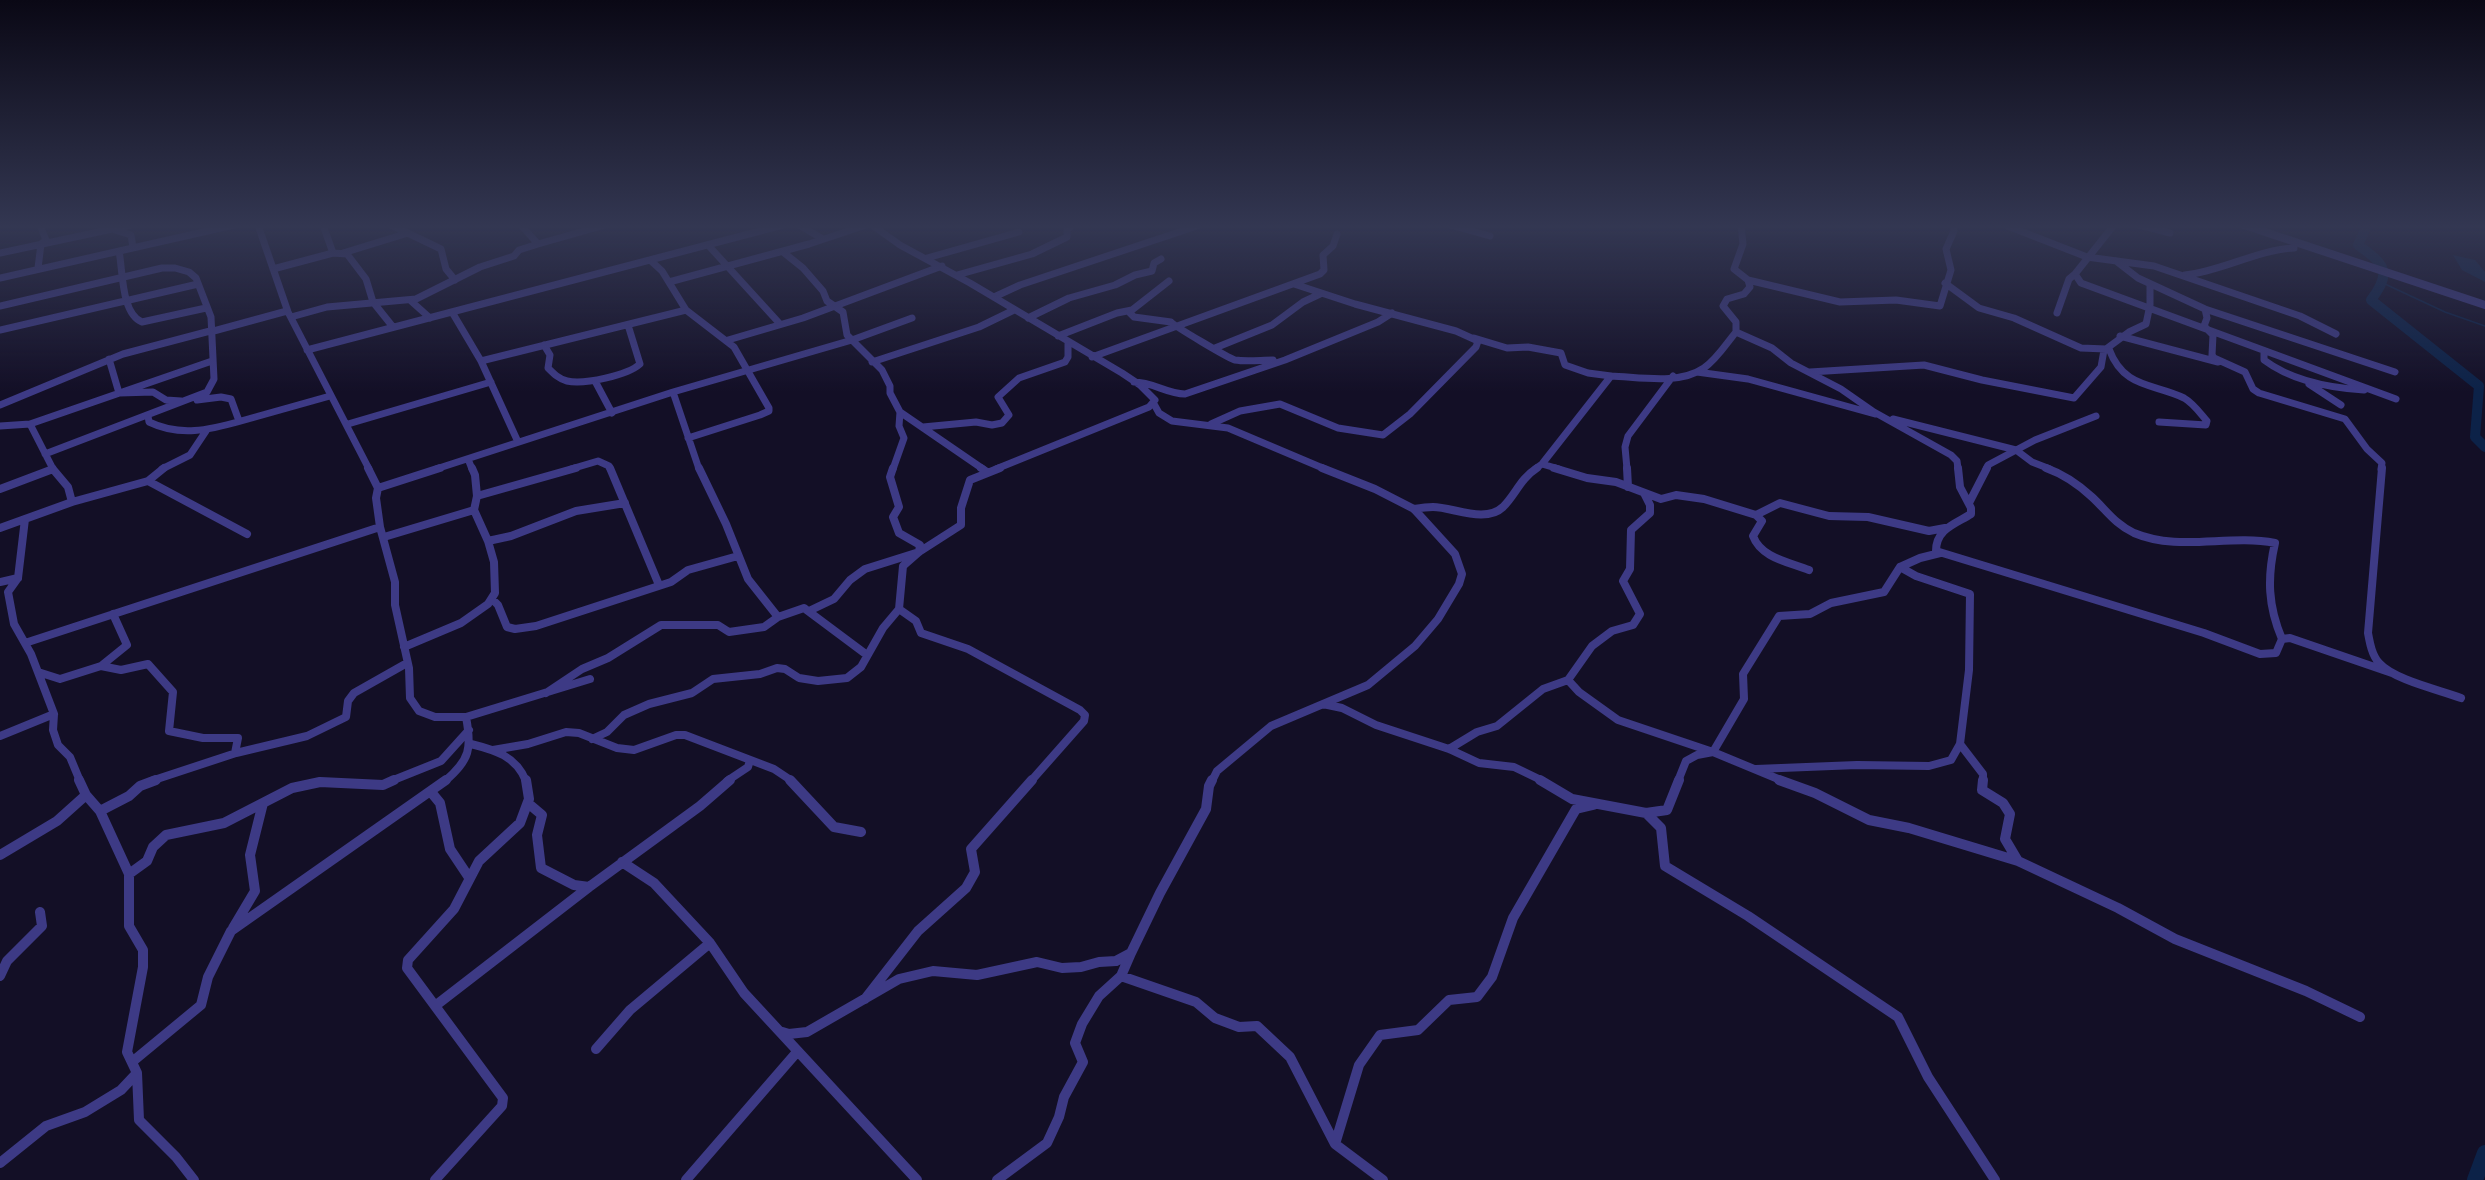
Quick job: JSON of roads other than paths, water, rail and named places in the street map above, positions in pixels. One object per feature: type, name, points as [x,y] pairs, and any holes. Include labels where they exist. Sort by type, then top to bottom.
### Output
[{"type":"street","points":[[0,306],[111,280]]},
{"type":"street","points":[[124,280],[125,300],[130,314],[142,322],[206,308]]},
{"type":"street","points":[[45,454],[207,392],[214,379],[211,317],[197,280]]},
{"type":"street","points":[[277,280],[289,314],[330,396],[348,424],[378,488],[376,498],[380,527],[395,582],[395,605],[407,663],[410,698],[419,711],[435,717],[466,717],[590,679]]},
{"type":"street","points":[[366,280],[373,302],[393,327]]},
{"type":"street","points":[[0,405],[134,350],[327,307],[411,301],[455,280]]},
{"type":"street","points":[[307,350],[574,280]]},
{"type":"street","points":[[677,280],[669,282],[686,310],[728,340],[748,371],[769,411],[688,438]]},
{"type":"street","points":[[741,280],[780,324]]},
{"type":"street","points":[[813,280],[823,291],[827,301],[843,312],[847,335],[882,370],[900,412],[987,472]]},
{"type":"street","points":[[728,340],[837,306],[905,280]]},
{"type":"street","points":[[966,280],[1134,382],[1150,393],[1159,413],[1172,421],[1185,424],[1211,424],[1228,428],[1252,440],[1305,459],[1375,489],[1414,509],[1455,554],[1462,574],[1459,584],[1438,619],[1415,645],[1368,685],[1271,726],[1217,771],[1209,786],[1206,808],[1160,893],[1121,976],[1099,996],[1082,1024],[1076,1043],[1083,1062],[1064,1097],[1059,1117],[1047,1143],[997,1180]]},
{"type":"street","points":[[994,297],[1035,280]]},
{"type":"street","points":[[1028,318],[1069,298],[1115,285],[1124,280]]},
{"type":"street","points":[[1092,357],[1302,280]]},
{"type":"street","points":[[1748,280],[1840,302],[1896,300],[1935,306],[1942,304],[1946,280]]},
{"type":"street","points":[[1697,372],[1706,367],[1736,332],[1736,322],[1722,306],[1727,299],[1744,294],[1750,287],[1748,280]]},
{"type":"street","points":[[2057,313],[2058,302],[2067,294],[2069,280]]},
{"type":"street","points":[[2078,280],[2206,330],[2396,399]]},
{"type":"street","points":[[2135,280],[2151,296]]},
{"type":"street","points":[[2142,280],[2205,309],[2395,372]]},
{"type":"street","points":[[2196,280],[2300,316],[2336,334]]},
{"type":"street","points":[[2409,280],[2485,305]]},
{"type":"street","points":[[1058,336],[1117,313],[1128,311],[1169,281]]},
{"type":"street","points":[[1945,283],[1984,310],[2012,317],[2043,334],[2061,340],[2106,350],[2134,382],[2183,398],[2191,403],[2207,421],[2206,425],[2159,422]]},
{"type":"street","points":[[0,330],[198,284]]},
{"type":"street","points":[[1294,284],[1320,294],[1392,313],[1506,348],[1528,347],[1546,352],[1561,352],[1565,365],[1588,373],[1646,378],[1697,372],[1748,379],[1803,396],[2016,450],[2032,462],[2059,473],[2092,496],[2118,525],[2137,534],[2176,543],[2259,540],[2275,543],[2268,573],[2269,598],[2282,639],[2276,653],[2260,654],[2204,633],[1941,553],[1935,548],[1937,539],[1945,528]]},
{"type":"street","points":[[1810,372],[1924,365],[1982,380],[2074,398],[2101,367],[2106,350],[2120,336],[2145,324],[2148,320],[2150,284]]},
{"type":"street","points":[[1215,348],[1272,325],[1303,302],[1320,294]]},
{"type":"street","points":[[411,301],[430,318]]},
{"type":"street","points":[[2205,309],[2206,330],[2213,336],[2211,355],[2245,372],[2253,389],[2259,393],[2345,419],[2360,440],[2382,463],[2368,633],[2376,661],[2392,673]]},
{"type":"street","points":[[481,361],[686,310]]},
{"type":"street","points":[[872,362],[980,327],[1014,310]]},
{"type":"street","points":[[1128,311],[1134,317],[1171,322],[1175,327],[1238,361],[1285,360]]},
{"type":"street","points":[[452,312],[481,361],[518,442]]},
{"type":"street","points":[[1134,382],[1154,383],[1171,393],[1185,394],[1285,360],[1378,322],[1392,313]]},
{"type":"street","points":[[378,488],[673,392],[852,340],[912,318]]},
{"type":"street","points":[[544,345],[550,355],[548,368],[551,373],[577,382],[595,381],[640,364],[628,325]]},
{"type":"street","points":[[1736,332],[1772,348],[1791,363],[1841,389],[1874,412],[1951,455],[1957,461],[1960,487],[1969,503],[1971,514],[1945,528],[1929,531],[1869,517],[1829,516],[1780,503],[1756,515]]},
{"type":"street","points":[[2120,336],[2224,363]]},
{"type":"street","points":[[1211,424],[1240,411],[1280,404],[1338,428],[1383,435],[1410,414],[1476,347],[1478,341],[1474,338]]},
{"type":"street","points":[[923,427],[976,422],[1002,423],[1009,414],[998,397],[1006,385],[1065,362],[1068,357],[1068,342]]},
{"type":"street","points":[[2264,351],[2264,360],[2268,363],[2303,381],[2341,405]]},
{"type":"street","points":[[109,360],[119,393]]},
{"type":"street","points":[[0,426],[30,424],[212,362]]},
{"type":"street","points":[[1414,509],[1434,507],[1476,514],[1494,512],[1502,508],[1526,476],[1542,464],[1611,376]]},
{"type":"street","points":[[1628,487],[1624,447],[1628,436],[1673,376]]},
{"type":"street","points":[[595,381],[612,413]]},
{"type":"street","points":[[2303,381],[2344,390],[2371,390]]},
{"type":"street","points":[[348,424],[491,382]]},
{"type":"street","points":[[119,393],[153,392],[166,400],[221,396],[231,399],[239,421],[241,421]]},
{"type":"street","points":[[673,392],[701,475],[726,524],[748,579],[778,617]]},
{"type":"street","points":[[148,416],[149,422],[167,430],[206,431],[330,396]]},
{"type":"street","points":[[592,739],[607,732],[624,715],[649,704],[692,693],[713,679],[760,674],[777,668],[785,669],[799,678],[818,681],[847,678],[861,668],[883,628],[899,609],[903,566],[919,552],[961,525],[961,508],[970,480],[1154,404]]},
{"type":"street","points":[[900,412],[899,426],[904,438],[890,477],[899,507],[893,517],[899,533],[920,545],[919,552]]},
{"type":"street","points":[[1969,503],[1988,465],[2016,450],[2096,416]]},
{"type":"street","points":[[30,424],[53,470],[68,487],[72,502]]},
{"type":"street","points":[[0,528],[72,502],[148,481],[167,465],[189,455],[197,447],[206,431]]},
{"type":"street","points":[[404,647],[461,623],[492,599],[495,593],[494,562],[488,541],[474,510],[477,496],[475,475],[468,459]]},
{"type":"street","points":[[477,496],[508,489],[598,461],[609,466],[639,538],[647,568],[659,585]]},
{"type":"street","points":[[1542,464],[1587,478],[1616,482],[1661,499],[1676,495],[1704,499],[1756,515],[1762,521],[1753,536],[1754,543],[1761,549],[1809,570]]},
{"type":"street","points":[[0,489],[53,470]]},
{"type":"street","points":[[148,481],[247,534]]},
{"type":"street","points":[[1449,748],[1477,732],[1497,726],[1543,689],[1568,680],[1592,646],[1612,631],[1633,625],[1640,614],[1623,581],[1630,569],[1631,530],[1650,513],[1650,505],[1644,493]]},
{"type":"street","points":[[488,541],[511,536],[576,512],[625,502]]},
{"type":"street","points":[[384,537],[474,510]]},
{"type":"street","points":[[25,519],[18,578],[8,592],[14,624],[38,672],[54,714],[53,730],[58,746],[70,756],[86,795],[100,811],[129,874],[129,926],[143,950],[143,967],[127,1052],[134,1067],[139,1120],[176,1157],[194,1180]]},
{"type":"street","points":[[25,644],[380,527]]},
{"type":"street","points":[[811,610],[834,599],[850,580],[865,569],[919,552]]},
{"type":"street","points":[[1323,704],[1342,708],[1376,725],[1449,748],[1479,764],[1514,767],[1528,772],[1572,799],[1646,813],[1667,810],[1686,761],[1697,755],[1713,752],[1744,699],[1743,674],[1779,616],[1810,614],[1831,603],[1884,592],[1900,567],[1920,558],[1941,553]]},
{"type":"street","points":[[492,599],[498,605],[507,627],[515,629],[536,626],[671,582],[688,570],[738,556]]},
{"type":"street","points":[[1751,769],[1846,765],[1929,766],[1952,760],[1960,744],[1969,670],[1970,594],[1916,576],[1900,567]]},
{"type":"street","points":[[0,582],[18,578]]},
{"type":"street","points":[[546,693],[582,669],[608,658],[661,625],[718,625],[729,632],[764,627],[778,617],[803,608],[811,610],[841,637],[867,655]]},
{"type":"street","points":[[865,999],[918,931],[966,888],[975,872],[970,849],[1064,740],[1084,721],[1085,716],[1080,710],[968,649],[921,633],[916,621],[899,609]]},
{"type":"street","points":[[38,672],[60,679],[101,666],[127,645],[113,614]]},
{"type":"street","points":[[2282,639],[2297,640],[2461,698]]},
{"type":"street","points":[[100,811],[129,796],[146,783],[235,753],[281,743],[331,728],[346,717],[348,701],[354,693],[407,663]]},
{"type":"street","points":[[101,666],[121,670],[148,664],[173,692],[169,731],[202,738],[238,738],[235,753]]},
{"type":"street","points":[[1568,680],[1579,692],[1617,720],[1713,752],[1815,793],[1869,820],[1909,828],[2018,861],[2118,908],[2175,939],[2306,991],[2360,1017]]},
{"type":"street","points":[[0,736],[54,714]]},
{"type":"street","points":[[231,931],[431,792],[457,771],[471,744],[466,717]]},
{"type":"street","points":[[129,874],[147,861],[153,847],[166,835],[224,823],[292,788],[320,782],[383,785],[441,761],[469,730]]},
{"type":"street","points":[[493,750],[528,744],[566,732],[579,733],[617,748],[634,750],[676,735],[685,735],[774,770],[791,780],[834,827],[861,832]]},
{"type":"street","points":[[435,1180],[502,1106],[503,1098],[407,969],[408,960],[458,903],[466,889],[468,876],[480,860],[520,824],[530,804],[528,785],[513,760],[493,750],[471,744]]},
{"type":"street","points":[[1960,744],[1983,774],[1982,790],[2003,803],[2010,814],[2005,839],[2018,861]]},
{"type":"street","points":[[435,1006],[590,886],[700,806],[720,786],[742,773],[748,767],[750,760]]},
{"type":"street","points":[[431,792],[440,803],[450,849],[468,876]]},
{"type":"street","points":[[0,855],[54,822],[78,805],[86,795]]},
{"type":"street","points":[[0,1163],[45,1126],[85,1112],[121,1090],[134,1067],[201,1005],[208,977],[231,931],[255,891],[250,855],[263,803]]},
{"type":"street","points":[[530,804],[542,815],[537,835],[541,868],[574,885],[590,886]]},
{"type":"street","points":[[1335,1144],[1359,1065],[1380,1035],[1418,1030],[1449,1000],[1477,997],[1492,977],[1513,918],[1576,809],[1600,804]]},
{"type":"street","points":[[1646,813],[1661,828],[1665,866],[1748,916],[1898,1017],[1928,1077],[1995,1180]]},
{"type":"street","points":[[622,862],[654,883],[710,943],[744,993],[917,1180]]},
{"type":"street","points":[[0,976],[7,961],[42,926],[40,912]]},
{"type":"street","points":[[596,1049],[630,1010],[710,943]]},
{"type":"street","points":[[779,1031],[789,1034],[807,1032],[899,979],[933,971],[977,975],[1036,962],[1062,968],[1081,967],[1099,962],[1116,961],[1131,953]]},
{"type":"street","points":[[1121,976],[1197,1002],[1215,1018],[1239,1027],[1257,1026],[1290,1057],[1335,1144],[1383,1180]]},
{"type":"street","points":[[686,1180],[797,1052]]},
{"type":"waterway","points":[[2382,280],[2371,300],[2479,386],[2475,437],[2485,447]]},
{"type":"waterway","points":[[2385,284],[2445,312],[2485,326]]},
{"type":"waterway","points":[[2475,1180],[2485,1153]]}]
